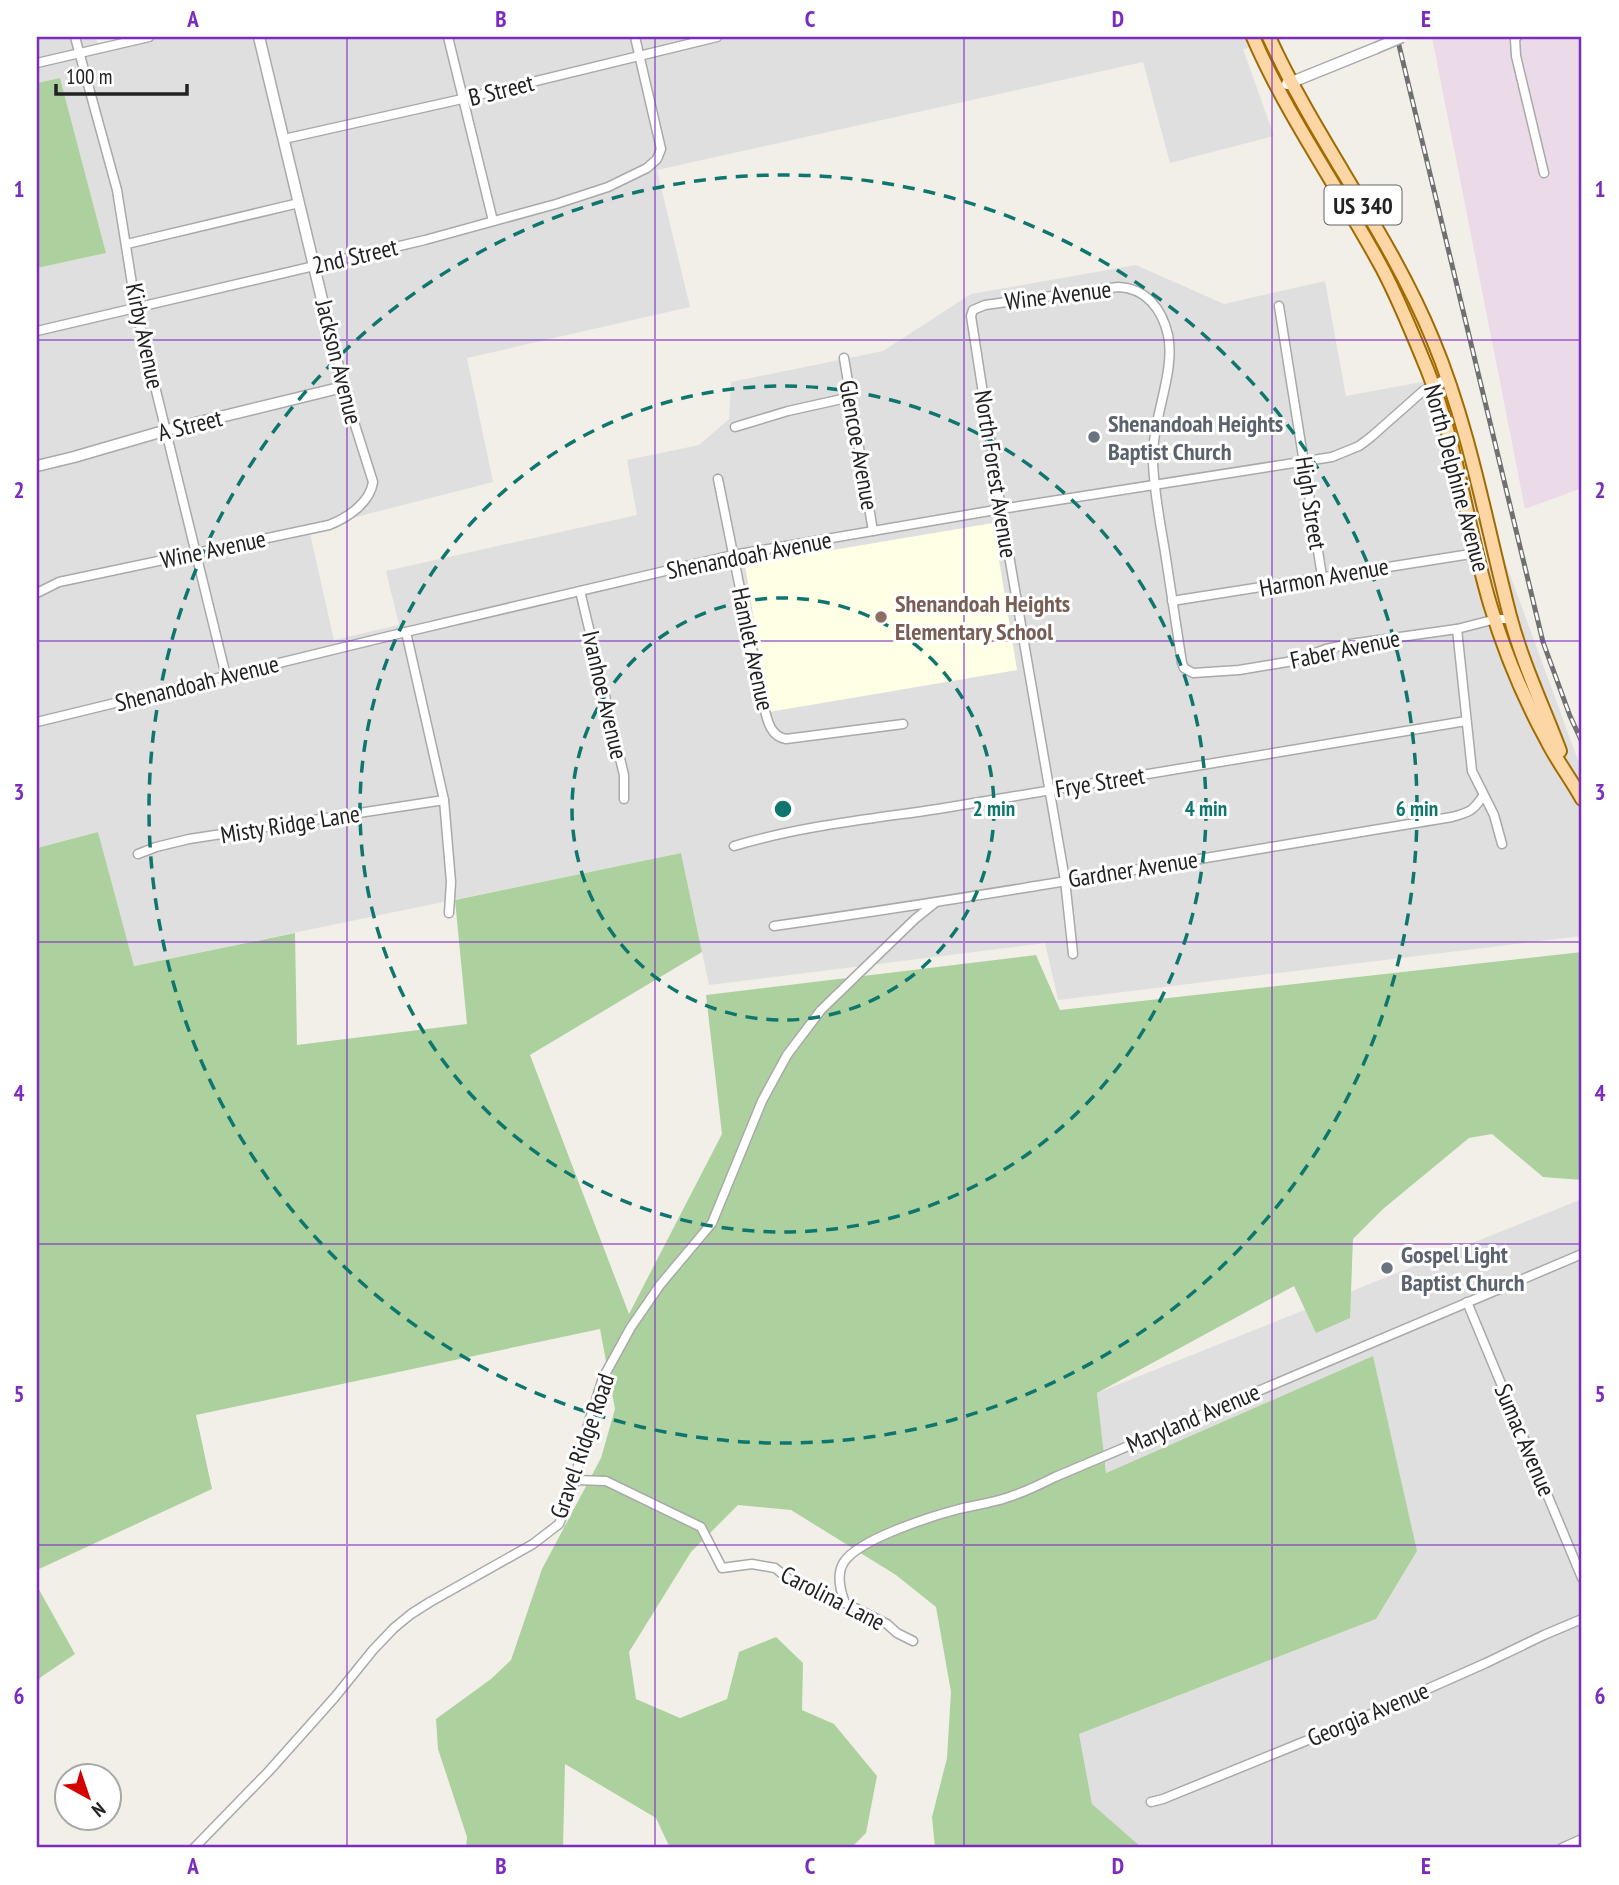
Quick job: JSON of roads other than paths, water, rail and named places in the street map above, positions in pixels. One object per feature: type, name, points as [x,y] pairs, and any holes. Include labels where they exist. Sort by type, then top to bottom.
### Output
[{"type":"main road","name":"North Delphine Avenue","points":[[1252,37],[1277,89],[1383,270],[1404,314],[1449,435],[1477,553],[1513,672],[1548,744],[1582,799]]},
{"type":"main road","name":"North Delphine Avenue","points":[[1269,37],[1292,82],[1393,254],[1419,308],[1447,378],[1473,463],[1511,619],[1544,714],[1570,777]]},
{"type":"street","name":"Kirby Avenue","points":[[75,37],[117,190],[136,309],[226,676]]},
{"type":"street","points":[[37,63],[149,37]]},
{"type":"street","name":"Jackson Avenue","points":[[259,37],[343,387],[373,482]]},
{"type":"street","points":[[448,37],[493,222]]},
{"type":"street","points":[[635,37],[639,55]]},
{"type":"street","name":"B Street","points":[[284,139],[717,37]]},
{"type":"street","points":[[1277,89],[1402,37]]},
{"type":"street","points":[[1517,37],[1516,55],[1544,173]]},
{"type":"street","name":"2nd Street","points":[[37,331],[425,240],[608,187],[647,167],[661,153],[639,55]]},
{"type":"street","points":[[127,244],[299,203]]},
{"type":"street","name":"Wine Avenue","points":[[973,326],[971,313],[985,305],[1127,287],[1144,294],[1152,301],[1164,321],[1169,344],[1169,365],[1153,443],[1155,485]]},
{"type":"street","name":"High Street","points":[[1279,306],[1322,576]]},
{"type":"street","name":"North Forest Avenue","points":[[973,326],[1001,509],[1065,880],[1073,954]]},
{"type":"street","name":"Glencoe Avenue","points":[[844,358],[873,531]]},
{"type":"street","name":"Shenandoah Avenue","points":[[37,722],[733,555],[1001,509],[1332,457],[1359,446],[1423,391],[1447,378]]},
{"type":"street","name":"A Street","points":[[37,466],[167,430],[343,387]]},
{"type":"street","points":[[735,427],[788,411],[850,397]]},
{"type":"street","name":"Hamlet Avenue","points":[[718,479],[763,703],[767,719],[778,738],[903,724]]},
{"type":"street","name":"Wine Avenue","points":[[37,593],[59,582],[331,524],[362,505],[373,482]]},
{"type":"street","points":[[1155,485],[1172,600]]},
{"type":"street","name":"Harmon Avenue","points":[[1172,600],[1477,553]]},
{"type":"street","name":"Ivanhoe Avenue","points":[[580,591],[624,775],[624,799]]},
{"type":"street","name":"Faber Avenue","points":[[1172,600],[1182,663],[1184,668],[1193,673],[1239,670],[1293,661],[1350,644],[1457,629],[1496,619],[1511,619]]},
{"type":"street","points":[[1457,629],[1472,771],[1494,815],[1502,844]]},
{"type":"street","points":[[406,632],[444,800],[451,882],[449,913]]},
{"type":"street","name":"Frye Street","points":[[734,846],[794,832],[1466,721]]},
{"type":"street","name":"Gardner Avenue","points":[[774,926],[935,903],[1452,817],[1474,809],[1483,796]]},
{"type":"street","name":"Misty Ridge Lane","points":[[138,855],[156,847],[188,839],[444,800]]},
{"type":"street","name":"Gravel Ridge Road","points":[[194,1848],[251,1792],[394,1628],[430,1602],[533,1544],[559,1524],[575,1479],[603,1378],[631,1327],[660,1285],[712,1223],[777,1071],[821,1010],[935,903]]},
{"type":"street","name":"Maryland Avenue","points":[[845,1603],[840,1584],[843,1563],[858,1547],[873,1539],[956,1510],[1018,1494],[1582,1254]]},
{"type":"street","name":"Sumac Avenue","points":[[1467,1302],[1582,1578]]},
{"type":"street","name":"Carolina Lane","points":[[575,1479],[606,1481],[701,1527],[722,1568],[752,1564],[775,1567],[790,1580],[887,1624],[913,1642]]},
{"type":"street","name":"Georgia Avenue","points":[[1151,1801],[1163,1799],[1362,1718],[1582,1619]]},
{"type":"street","points":[[1562,1848],[1582,1839]]},
{"type":"railway","points":[[1397,37],[1543,642],[1582,742]]},
{"type":"place","name":"Shenandoah Heights Baptist Church","points":[[1094,437]]},
{"type":"place","name":"Shenandoah Heights Elementary School","points":[[881,617]]},
{"type":"place","name":"Gospel Light Baptist Church","points":[[1387,1268]]}]
